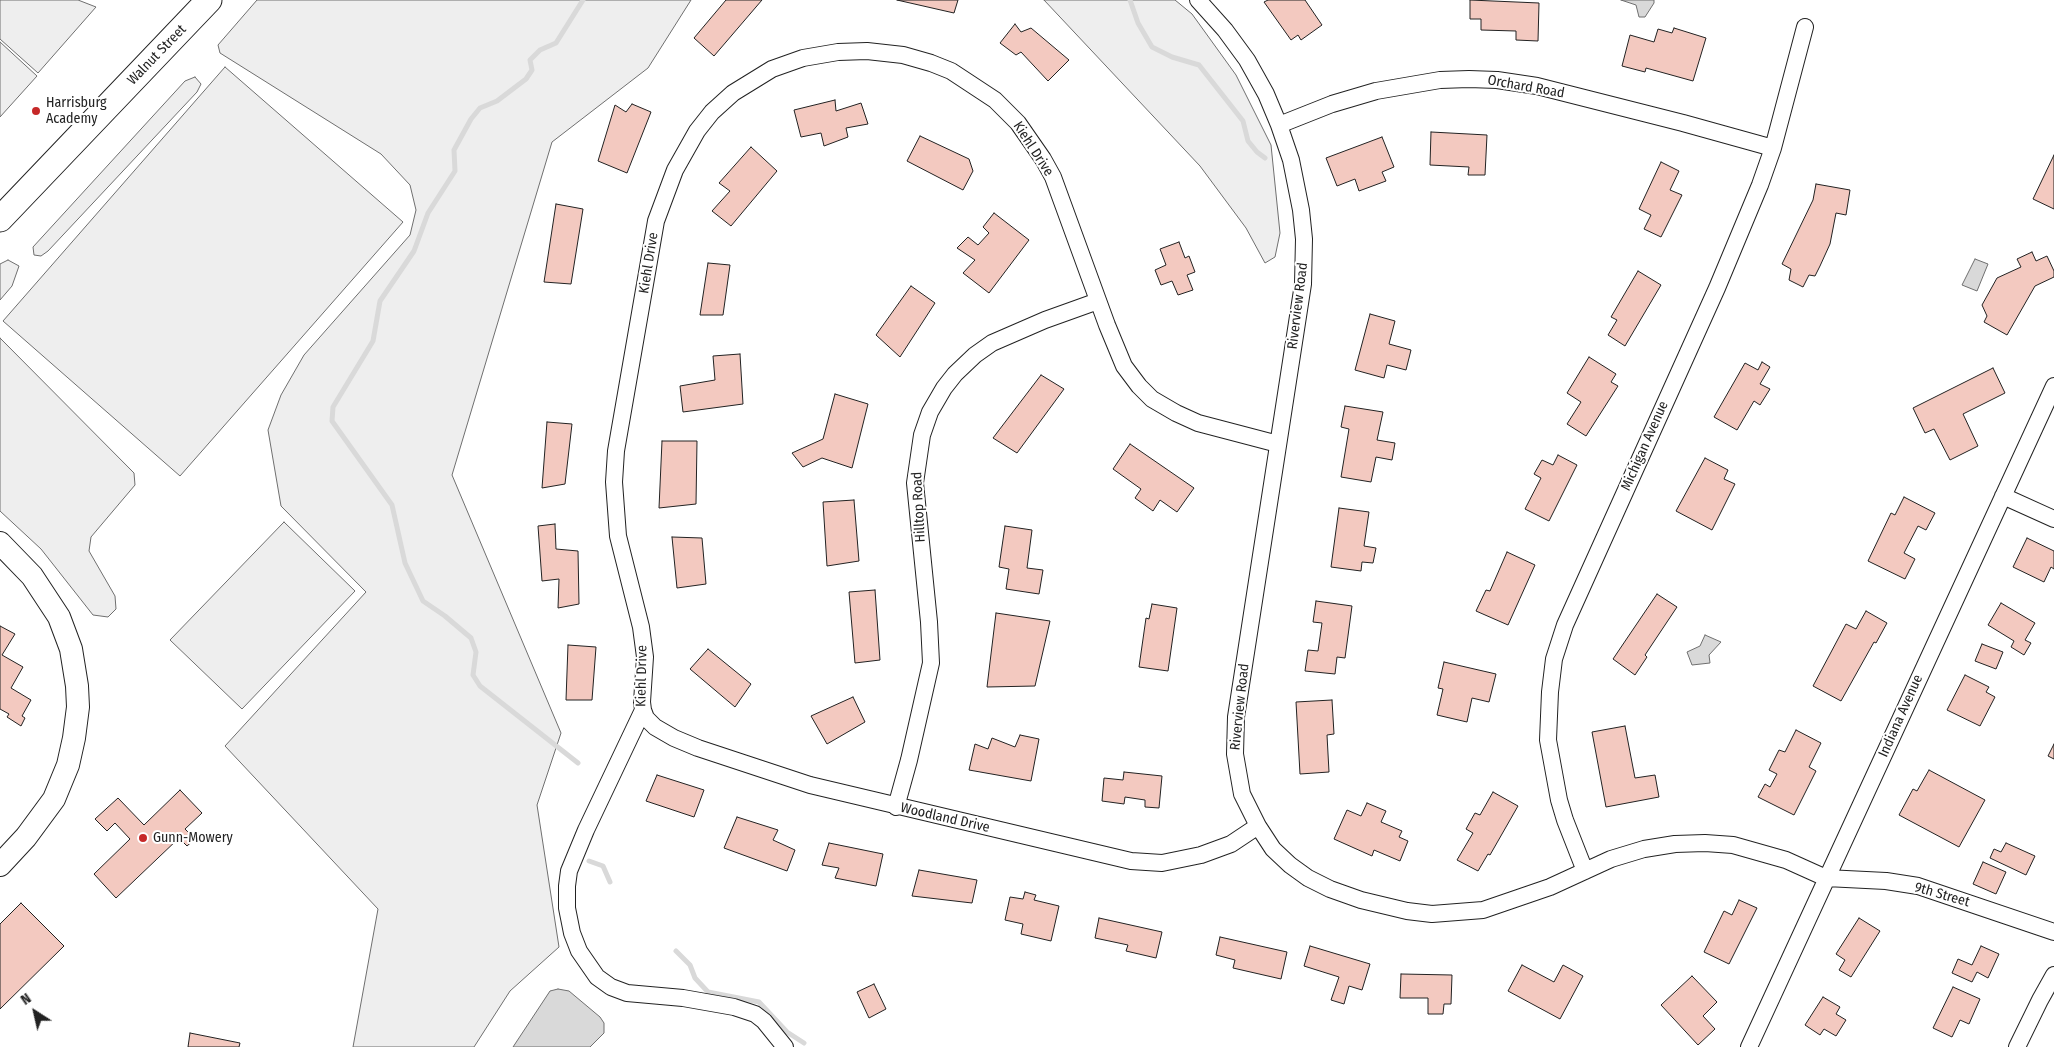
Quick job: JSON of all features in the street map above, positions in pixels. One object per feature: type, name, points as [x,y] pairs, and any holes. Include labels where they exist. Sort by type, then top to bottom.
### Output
[{"type":"main road","name":"Walnut Street","points":[[0,219],[209,0]]},
{"type":"main road","points":[[0,543],[32,576],[59,617],[71,649],[77,686],[78,707],[68,765],[54,800],[26,837],[0,865]]},
{"type":"street","name":"Riverview Road","points":[[1198,0],[1225,30],[1247,60],[1266,94],[1291,160],[1301,210],[1304,238],[1303,284],[1236,717],[1235,754],[1242,794],[1258,826],[1274,849],[1290,865],[1308,878],[1330,889],[1407,911],[1432,914],[1483,910],[1550,888],[1611,859],[1644,849],[1675,844],[1705,843],[1733,845],[1761,851],[1826,878]]},
{"type":"street","name":"Michigan Avenue","points":[[1585,871],[1565,820],[1553,773],[1548,723],[1554,659],[1572,608],[1760,186],[1773,148],[1805,26]]},
{"type":"street","name":"Kiehl Drive","points":[[785,1047],[764,1021],[755,1014],[734,1007],[683,998],[627,993],[611,988],[597,977],[579,951],[572,933],[567,908],[569,871],[586,830],[643,710],[646,657],[641,627],[618,536],[614,482],[616,451],[656,222],[675,170],[697,131],[712,112],[733,93],[772,69],[803,58],[838,52],[867,51],[903,55],[952,71],[995,100],[1018,123],[1043,159],[1053,177],[1124,366],[1139,386],[1152,399],[1176,414],[1198,423],[1278,444]]},
{"type":"street","name":"Orchard Road","points":[[1279,125],[1332,104],[1376,91],[1440,80],[1497,80],[1537,86],[1683,122],[1773,148]]},
{"type":"street","name":"Hilltop Road","points":[[896,807],[931,663],[929,622],[915,483],[917,458],[922,434],[930,412],[955,374],[975,355],[992,343],[1045,320],[1098,301]]},
{"type":"street","name":"Indiana Avenue","points":[[1748,1047],[2003,496],[2053,393]]},
{"type":"street","points":[[2003,496],[2054,519]]},
{"type":"street","name":"Woodland Drive","points":[[643,710],[646,718],[655,727],[674,738],[810,786],[1131,861],[1162,863],[1202,855],[1219,850],[1258,826]]},
{"type":"street","name":"9th Street","points":[[1826,878],[1918,886],[2054,932]]},
{"type":"street","points":[[2017,1047],[2054,975]]},
{"type":"shaded area","points":[[0,0],[78,0],[96,7],[38,73],[0,39]]},
{"type":"shaded area","points":[[257,0],[691,0],[648,68],[552,142],[452,475],[561,733],[537,805],[559,947],[510,991],[474,1047],[353,1047],[378,909],[225,746],[366,592],[281,506],[268,430],[281,395],[304,355],[410,235],[416,210],[410,185],[381,154],[220,53],[218,45]]},
{"type":"shaded area","points":[[1044,0],[1175,0],[1192,14],[1236,75],[1271,145],[1280,233],[1275,257],[1265,263],[1246,228],[1200,166]]},
{"type":"shaded area","points":[[1621,0],[1654,0],[1654,3],[1645,17],[1639,17],[1636,5]]},
{"type":"shaded area","points":[[0,42],[37,76],[0,117]]},
{"type":"shaded area","points":[[225,67],[403,222],[180,476],[3,321]]},
{"type":"shaded area","points":[[195,77],[201,84],[197,92],[48,251],[41,256],[34,255],[33,247],[185,81]]},
{"type":"shaded area","points":[[1975,259],[1988,264],[1977,291],[1962,285]]},
{"type":"shaded area","points":[[8,260],[19,266],[12,286],[0,300],[0,264]]},
{"type":"shaded area","points":[[0,338],[134,473],[135,485],[91,537],[89,551],[115,596],[116,609],[108,617],[93,615],[41,549],[0,511]]},
{"type":"shaded area","points":[[284,522],[355,591],[242,709],[170,640]]},
{"type":"shaded area","points":[[1705,635],[1721,642],[1709,655],[1710,663],[1692,665],[1687,652],[1700,646]]},
{"type":"shaded area","points":[[558,989],[569,991],[600,1017],[604,1023],[604,1033],[590,1047],[513,1047],[550,991]]},
{"type":"building","points":[[726,0],[762,0],[714,56],[694,38]]},
{"type":"building","points":[[897,0],[958,0],[954,13]]},
{"type":"building","points":[[1268,0],[1305,0],[1322,25],[1301,40],[1298,35],[1291,40],[1264,2]]},
{"type":"building","points":[[1470,0],[1539,3],[1538,41],[1516,40],[1516,31],[1481,30],[1481,19],[1470,19]]},
{"type":"building","points":[[1015,24],[1021,32],[1031,28],[1069,60],[1048,81],[1021,52],[1016,55],[1000,43]]},
{"type":"building","points":[[1674,28],[1706,38],[1693,81],[1646,68],[1645,72],[1622,66],[1630,35],[1654,42],[1658,29],[1672,33]]},
{"type":"building","points":[[835,100],[836,111],[861,103],[868,124],[846,128],[848,137],[824,146],[821,133],[801,137],[794,110]]},
{"type":"building","points":[[632,104],[651,112],[627,173],[598,161],[615,105],[626,112]]},
{"type":"building","points":[[1431,132],[1487,135],[1485,175],[1468,175],[1469,167],[1430,165]]},
{"type":"building","points":[[920,136],[969,159],[973,171],[963,190],[907,161]]},
{"type":"building","points":[[1382,137],[1394,167],[1382,172],[1386,181],[1359,191],[1355,179],[1337,186],[1326,158]]},
{"type":"building","points":[[751,147],[777,171],[731,226],[712,211],[730,191],[719,183]]},
{"type":"building","points":[[2054,155],[2054,209],[2033,199]]},
{"type":"building","points":[[1661,162],[1679,171],[1670,190],[1682,195],[1661,237],[1644,229],[1651,215],[1639,209]]},
{"type":"building","points":[[1816,184],[1850,190],[1846,215],[1836,213],[1830,244],[1815,276],[1809,275],[1803,287],[1789,280],[1791,269],[1782,264],[1813,200]]},
{"type":"building","points":[[556,204],[583,209],[571,284],[544,282]]},
{"type":"building","points":[[994,213],[1029,240],[989,293],[963,273],[975,260],[957,248],[968,237],[978,245],[989,233],[983,227]]},
{"type":"building","points":[[1179,242],[1185,258],[1189,256],[1195,272],[1187,275],[1193,290],[1178,295],[1172,281],[1161,285],[1155,270],[1166,265],[1160,249]]},
{"type":"building","points":[[2032,252],[2036,261],[2047,256],[2054,271],[2054,277],[2035,286],[2007,335],[1984,322],[1987,316],[1982,305],[1997,278],[2021,267],[2017,259]]},
{"type":"building","points":[[708,263],[730,265],[723,315],[700,315]]},
{"type":"building","points":[[1638,271],[1661,285],[1625,346],[1608,335],[1617,320],[1611,317]]},
{"type":"building","points":[[911,286],[935,303],[900,357],[876,335]]},
{"type":"building","points":[[1370,314],[1395,321],[1389,344],[1411,350],[1406,370],[1387,365],[1384,378],[1355,370]]},
{"type":"building","points":[[740,354],[743,404],[683,412],[680,386],[715,380],[713,356]]},
{"type":"building","points":[[1589,357],[1616,374],[1611,382],[1618,386],[1586,436],[1567,424],[1581,402],[1567,393]]},
{"type":"building","points":[[1762,362],[1770,367],[1760,384],[1770,389],[1760,405],[1754,401],[1737,430],[1714,417],[1745,363],[1758,370]]},
{"type":"building","points":[[1993,368],[2005,393],[1963,414],[1978,446],[1950,460],[1934,429],[1925,433],[1913,408]]},
{"type":"building","points":[[1041,375],[1064,389],[1017,453],[993,438]]},
{"type":"building","points":[[835,394],[868,404],[852,468],[822,458],[803,467],[792,453],[823,439]]},
{"type":"building","points":[[1345,406],[1383,412],[1377,440],[1395,443],[1392,460],[1376,457],[1371,482],[1341,477],[1349,429],[1341,427]]},
{"type":"building","points":[[547,422],[572,424],[565,484],[542,488]]},
{"type":"building","points":[[662,441],[697,441],[696,504],[659,508]]},
{"type":"building","points":[[1130,444],[1194,488],[1177,512],[1160,500],[1153,511],[1135,498],[1141,489],[1113,469]]},
{"type":"building","points":[[1558,455],[1577,465],[1549,521],[1525,509],[1541,478],[1534,474],[1542,460],[1553,465]]},
{"type":"building","points":[[1705,458],[1728,470],[1724,479],[1735,484],[1712,530],[1676,511]]},
{"type":"building","points":[[1904,497],[1935,513],[1926,530],[1918,526],[1904,553],[1915,559],[1905,579],[1868,561],[1891,513],[1895,515]]},
{"type":"building","points":[[854,500],[859,561],[827,566],[823,502]]},
{"type":"building","points":[[1339,508],[1369,512],[1364,546],[1376,548],[1373,563],[1362,562],[1361,571],[1331,567]]},
{"type":"building","points":[[555,524],[556,549],[578,551],[579,604],[558,608],[559,579],[542,581],[538,526]]},
{"type":"building","points":[[1005,526],[1032,530],[1027,568],[1043,570],[1039,594],[1006,589],[1009,569],[999,567]]},
{"type":"building","points":[[672,537],[702,538],[706,584],[677,588]]},
{"type":"building","points":[[2027,538],[2054,551],[2054,569],[2051,567],[2044,582],[2013,567]]},
{"type":"building","points":[[1507,552],[1535,565],[1508,625],[1476,611],[1486,590],[1490,591]]},
{"type":"building","points":[[875,590],[880,660],[855,663],[849,592]]},
{"type":"building","points":[[1657,594],[1677,607],[1645,655],[1647,657],[1635,675],[1613,659]]},
{"type":"building","points":[[1316,601],[1352,606],[1345,658],[1337,657],[1335,674],[1305,671],[1308,650],[1318,651],[1322,623],[1313,622]]},
{"type":"building","points":[[2001,603],[2035,623],[2025,640],[2031,643],[2024,655],[2011,647],[2014,641],[1988,625]]},
{"type":"building","points":[[1152,604],[1177,608],[1168,671],[1139,667],[1146,618],[1149,619]]},
{"type":"building","points":[[1866,611],[1887,623],[1876,643],[1874,642],[1841,701],[1813,686],[1846,624],[1856,629]]},
{"type":"building","points":[[996,613],[1050,621],[1035,686],[987,687]]},
{"type":"building","points":[[0,626],[15,634],[2,655],[23,667],[11,688],[31,700],[22,716],[25,718],[21,726],[7,717],[9,714],[0,709]]},
{"type":"building","points":[[1982,644],[2003,652],[1996,669],[1975,661]]},
{"type":"building","points":[[568,645],[596,647],[592,700],[566,700]]},
{"type":"building","points":[[708,649],[751,684],[735,707],[690,669]]},
{"type":"building","points":[[1444,662],[1496,674],[1489,702],[1472,698],[1467,722],[1437,715],[1443,689],[1438,688]]},
{"type":"building","points":[[1965,675],[1989,687],[1986,692],[1995,697],[1980,726],[1947,710]]},
{"type":"building","points":[[853,697],[865,722],[827,744],[811,716]]},
{"type":"building","points":[[1332,700],[1334,734],[1327,735],[1329,772],[1300,774],[1296,702]]},
{"type":"building","points":[[1625,726],[1635,778],[1655,775],[1659,797],[1606,807],[1592,732]]},
{"type":"building","points":[[1796,730],[1821,743],[1809,767],[1816,771],[1794,815],[1758,797],[1765,784],[1770,787],[1777,774],[1769,770],[1779,750],[1785,752]]},
{"type":"building","points":[[1020,735],[1039,739],[1031,781],[969,770],[975,744],[988,749],[992,738],[1015,747]]},
{"type":"building","points":[[2054,744],[2054,759],[2048,756]]},
{"type":"building","points":[[1929,770],[1985,800],[1959,847],[1899,815],[1913,789],[1917,791]]},
{"type":"building","points":[[1124,772],[1162,776],[1159,808],[1145,807],[1145,800],[1125,797],[1124,804],[1102,801],[1104,778],[1123,780]]},
{"type":"building","points":[[657,775],[704,790],[694,817],[646,801]]},
{"type":"building","points":[[180,790],[202,813],[185,829],[195,839],[187,846],[179,838],[116,898],[94,874],[130,839],[115,823],[107,831],[95,819],[118,798],[144,825]]},
{"type":"building","points":[[1493,792],[1518,806],[1490,855],[1488,854],[1478,871],[1457,860],[1473,833],[1466,829],[1475,813],[1480,815]]},
{"type":"building","points":[[1367,803],[1386,811],[1381,822],[1402,831],[1399,837],[1408,841],[1400,861],[1374,850],[1372,856],[1334,839],[1347,810],[1361,816]]},
{"type":"building","points":[[737,817],[778,830],[773,840],[795,850],[787,871],[724,848]]},
{"type":"building","points":[[829,843],[883,854],[876,886],[835,878],[839,868],[822,865]]},
{"type":"building","points":[[2006,843],[2035,856],[2026,875],[1990,858],[1994,849],[2001,852]]},
{"type":"building","points":[[1983,862],[2006,872],[1996,894],[1973,884]]},
{"type":"building","points":[[919,870],[977,880],[972,903],[912,896]]},
{"type":"building","points":[[1025,892],[1036,895],[1034,900],[1059,906],[1051,941],[1021,934],[1023,924],[1005,920],[1010,897],[1023,899]]},
{"type":"building","points":[[1739,900],[1757,908],[1729,964],[1704,952],[1724,911],[1732,915]]},
{"type":"building","points":[[21,903],[64,946],[0,1009],[0,924]]},
{"type":"building","points":[[1099,918],[1162,932],[1156,958],[1126,951],[1128,945],[1095,938]]},
{"type":"building","points":[[1859,918],[1880,931],[1851,977],[1839,970],[1845,960],[1836,954]]},
{"type":"building","points":[[1220,937],[1287,952],[1281,979],[1233,968],[1235,960],[1216,955]]},
{"type":"building","points":[[1310,946],[1370,964],[1362,990],[1349,986],[1344,1004],[1331,1000],[1339,977],[1304,966]]},
{"type":"building","points":[[1981,946],[1999,954],[1988,978],[1977,972],[1972,982],[1952,973],[1958,959],[1972,965]]},
{"type":"building","points":[[1522,965],[1554,982],[1563,965],[1583,976],[1560,1019],[1508,991]]},
{"type":"building","points":[[1401,974],[1452,975],[1451,1004],[1444,1004],[1443,1014],[1428,1014],[1428,998],[1400,998]]},
{"type":"building","points":[[1692,976],[1717,1002],[1703,1016],[1715,1029],[1698,1045],[1661,1005]]},
{"type":"building","points":[[874,984],[886,1009],[869,1018],[857,992]]},
{"type":"building","points":[[1953,987],[1980,999],[1969,1024],[1960,1020],[1952,1037],[1933,1028]]},
{"type":"building","points":[[1823,997],[1840,1007],[1836,1014],[1846,1020],[1836,1036],[1824,1029],[1820,1035],[1805,1025]]},
{"type":"building","points":[[190,1033],[240,1043],[239,1047],[188,1047]]},
{"type":"waterway","points":[[578,763],[480,686],[473,675],[476,652],[471,638],[445,616],[423,601],[405,563],[392,505],[332,421],[333,407],[373,341],[380,301],[414,251],[428,213],[455,171],[454,150],[471,119],[480,108],[497,101],[526,79],[532,70],[530,60],[540,50],[556,43],[583,0]]},
{"type":"waterway","points":[[1130,0],[1138,23],[1152,47],[1172,57],[1199,65],[1243,121],[1248,141],[1265,158]]},
{"type":"waterway","points":[[589,861],[603,866],[610,882]]},
{"type":"waterway","points":[[676,951],[690,965],[695,978],[708,992],[759,1002],[787,1032],[804,1043]]},
{"type":"place","name":"Harrisburg Academy","points":[[36,111]]},
{"type":"place","name":"Gunn-Mowery","points":[[143,838]]}]
